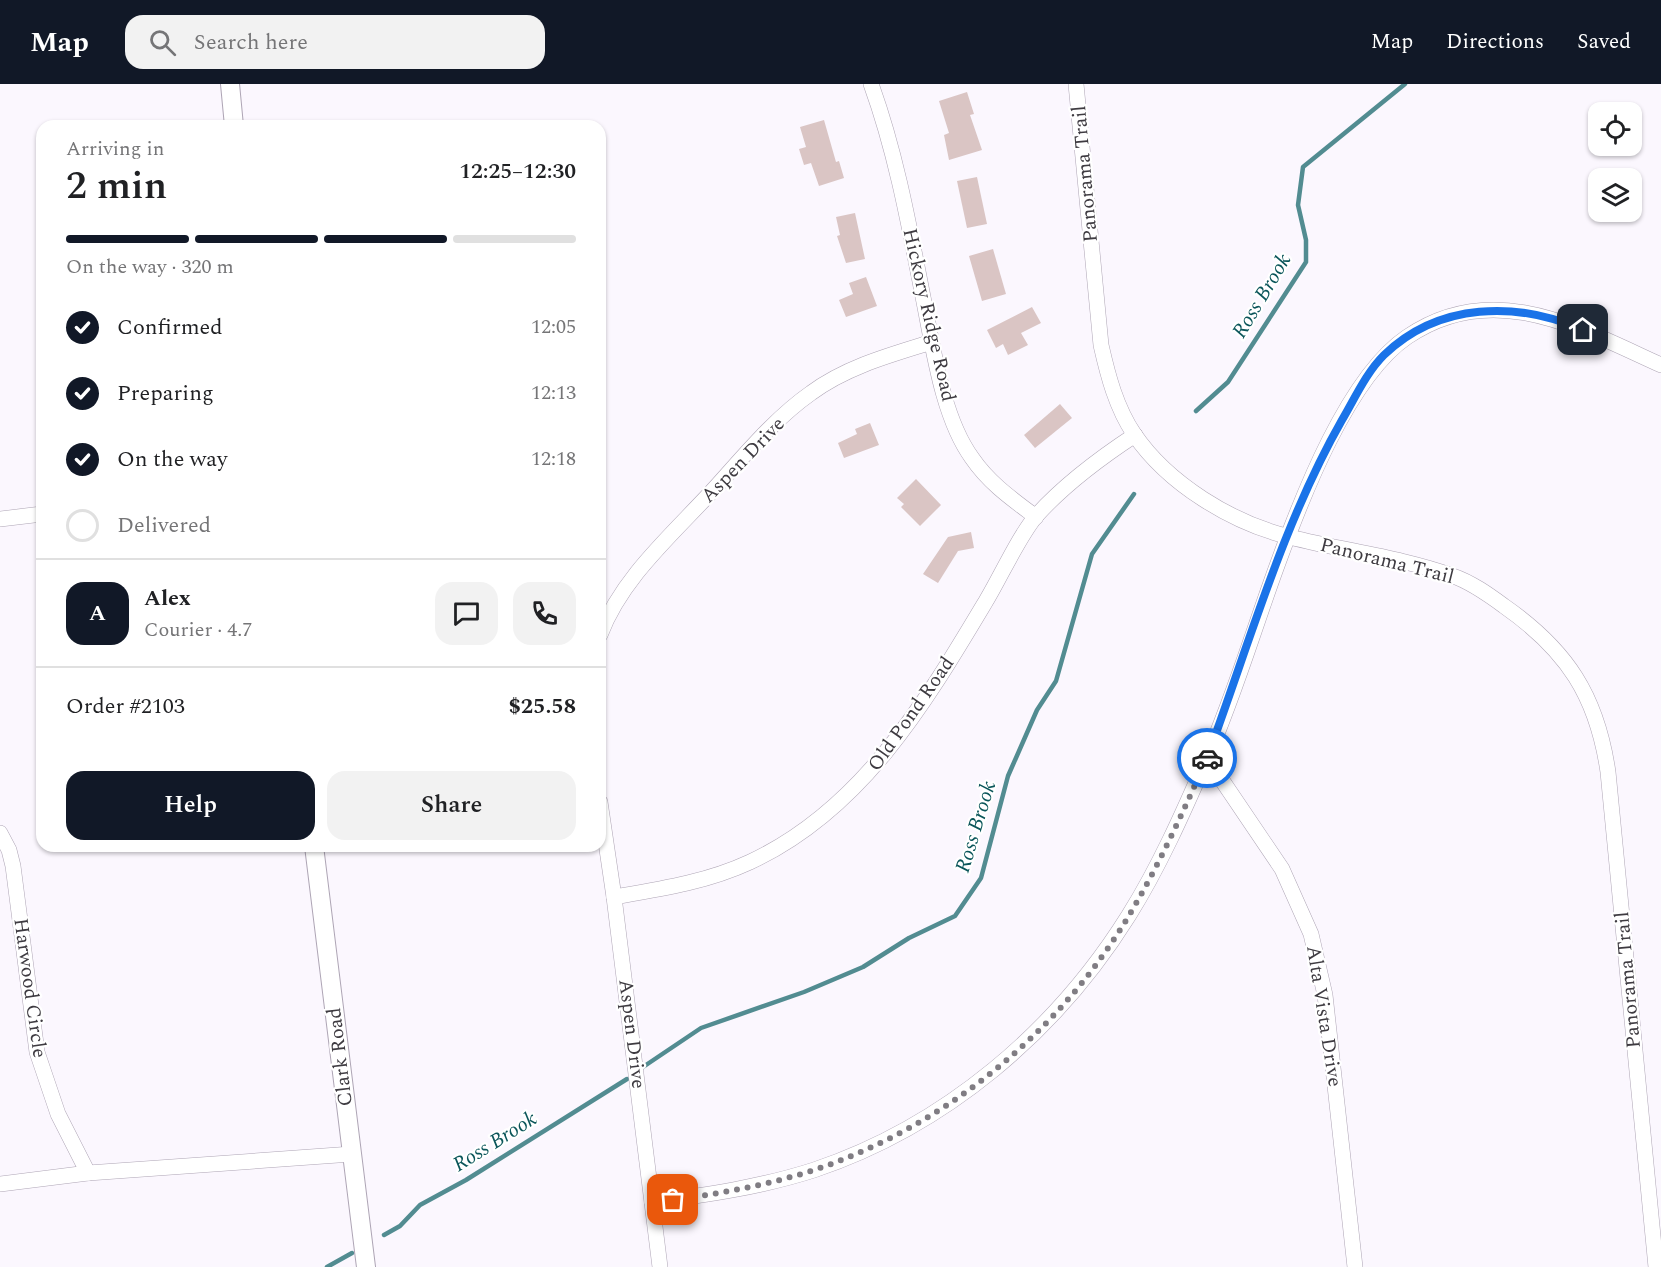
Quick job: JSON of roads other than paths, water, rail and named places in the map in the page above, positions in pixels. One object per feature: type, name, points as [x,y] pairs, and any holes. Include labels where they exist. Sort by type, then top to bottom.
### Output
[{"type":"street","points":[[230,84],[233,120]]},
{"type":"street","name":"Hickory Ridge Road","points":[[871,84],[895,158],[932,342],[954,422],[971,457],[1003,493],[1035,517]]},
{"type":"street","name":"Panorama Trail","points":[[1076,84],[1101,345],[1118,403],[1135,435],[1164,467],[1198,495],[1241,519],[1288,537],[1404,562],[1455,576],[1502,604],[1547,640],[1569,664],[1587,694],[1600,726],[1608,772],[1656,1267]]},
{"type":"street","points":[[652,1202],[714,1194],[772,1181],[845,1158],[920,1122],[984,1078],[1053,1015],[1103,955],[1131,913],[1157,865],[1207,758],[1303,496],[1367,377],[1384,355],[1407,336],[1458,314],[1479,311],[1532,312],[1564,321],[1661,365]]},
{"type":"street","name":"Aspen Drive","points":[[606,619],[634,575],[760,439],[797,403],[825,384],[858,367],[932,342]]},
{"type":"street","name":"Old Pond Road","points":[[614,897],[680,886],[750,862],[795,837],[845,798],[897,740],[971,627],[1035,517],[1080,474],[1135,435]]},
{"type":"street","points":[[0,519],[36,515]]},
{"type":"street","name":"Alta Vista Drive","points":[[1207,758],[1282,869],[1311,934],[1325,995],[1355,1267]]},
{"type":"street","name":"Harwood Circle","points":[[0,833],[9,850],[13,866],[37,1052],[58,1114],[88,1173]]},
{"type":"street","name":"Aspen Drive","points":[[606,843],[660,1267]]},
{"type":"street","name":"Clark Road","points":[[315,852],[366,1267]]},
{"type":"street","points":[[0,1184],[88,1173],[352,1154]]},
{"type":"waterway","name":"Ross Brook","points":[[1196,411],[1228,382],[1306,262],[1306,240],[1298,205],[1303,167],[1405,84]]},
{"type":"waterway","name":"Ross Brook","points":[[643,1067],[701,1028],[804,992],[863,967],[909,938],[955,916],[981,878],[1008,776],[1037,710],[1056,681],[1092,554],[1134,494]]},
{"type":"waterway","name":"Ross Brook","points":[[384,1235],[400,1226],[420,1205],[466,1180],[627,1079]]},
{"type":"waterway","name":"Ross Brook","points":[[327,1267],[352,1253]]}]
